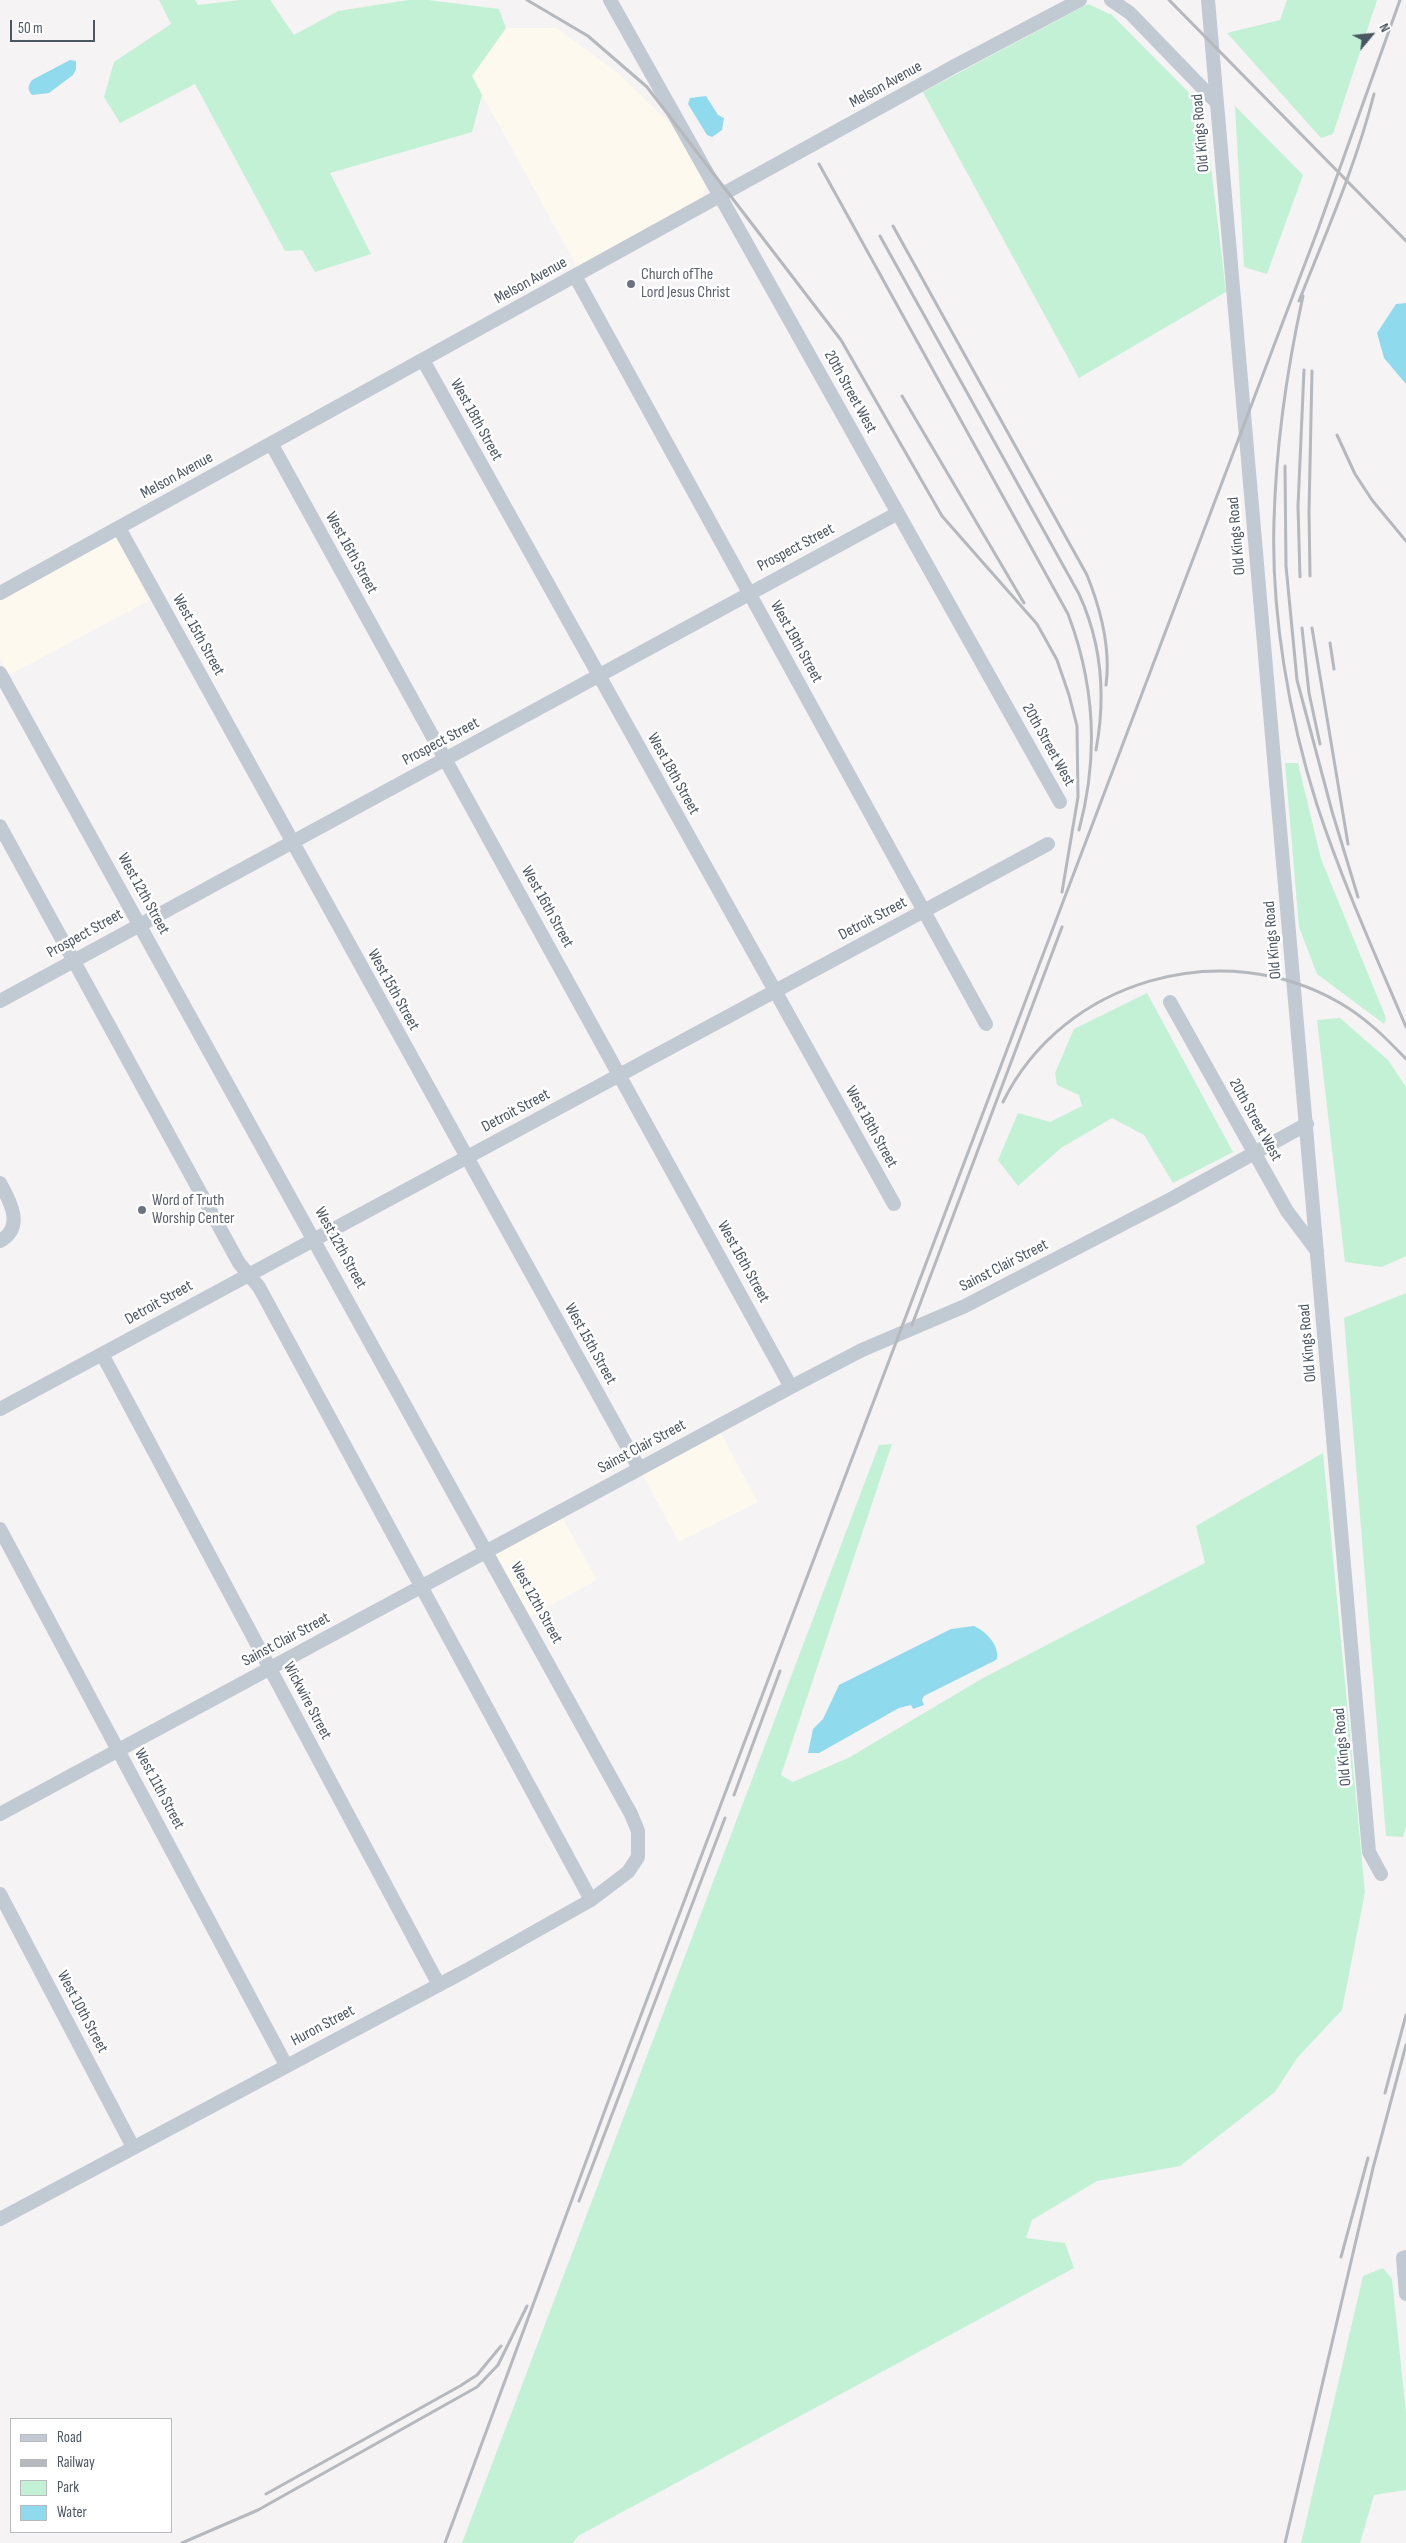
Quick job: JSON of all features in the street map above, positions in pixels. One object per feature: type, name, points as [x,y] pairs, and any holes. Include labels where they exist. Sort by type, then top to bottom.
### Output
[{"type":"street","name":"20th Street West","points":[[610,0],[1060,802]]},
{"type":"street","name":"Melson Avenue","points":[[0,593],[1080,0]]},
{"type":"street","points":[[1111,0],[1130,12],[1216,102]]},
{"type":"street","name":"Old Kings Road","points":[[1208,0],[1370,1852],[1381,1874]]},
{"type":"street","name":"West 19th Street","points":[[575,276],[926,911],[986,1024]]},
{"type":"street","name":"West 18th Street","points":[[423,360],[894,1204]]},
{"type":"street","name":"West 16th Street","points":[[272,445],[791,1387]]},
{"type":"street","name":"Prospect Street","points":[[0,1001],[898,513]]},
{"type":"street","name":"West 15th Street","points":[[119,528],[639,1468]]},
{"type":"street","name":"West 12th Street","points":[[0,673],[487,1550],[634,1819],[640,1843]]},
{"type":"street","points":[[0,826],[239,1263],[260,1287],[591,1900]]},
{"type":"street","name":"Detroit Street","points":[[0,1409],[467,1156],[621,1076],[1048,844]]},
{"type":"street","name":"20th Street West","points":[[1170,1002],[1286,1211],[1318,1251]]},
{"type":"street","name":"Sainst Clair Street","points":[[0,1814],[791,1387],[870,1347],[966,1306],[1254,1154],[1307,1124]]},
{"type":"street","points":[[0,1183],[12,1204],[14,1222],[11,1231],[0,1241]]},
{"type":"street","name":"Wickwire Street","points":[[102,1354],[440,1985]]},
{"type":"street","name":"West 11th Street","points":[[0,1529],[286,2065]]},
{"type":"street","name":"Huron Street","points":[[0,2219],[286,2065],[440,1985],[591,1900],[628,1872],[638,1857],[640,1843]]},
{"type":"street","name":"West 10th Street","points":[[0,1894],[133,2147]]},
{"type":"street","points":[[1405,2257],[1406,2294]]},
{"type":"shaded area","points":[[506,28],[557,28],[618,73],[675,128],[706,185],[702,199],[578,269],[472,76]]},
{"type":"shaded area","points":[[116,538],[150,600],[9,675],[0,659],[0,599]]},
{"type":"shaded area","points":[[720,1432],[758,1502],[679,1542],[642,1474]]},
{"type":"shaded area","points":[[562,1517],[597,1580],[529,1617],[494,1553]]},
{"type":"green space","points":[[159,0],[195,0],[198,5],[240,0],[270,0],[294,35],[338,11],[408,0],[428,0],[499,9],[506,28],[472,76],[482,95],[472,132],[330,173],[371,254],[315,272],[302,250],[285,251],[195,84],[120,123],[104,97],[114,62],[171,24]]},
{"type":"green space","points":[[1287,0],[1377,0],[1333,134],[1321,138],[1227,33],[1280,20]]},
{"type":"green space","points":[[1088,4],[1112,15],[1204,108],[1226,292],[1079,378],[923,92]]},
{"type":"green space","points":[[1235,106],[1303,175],[1267,274],[1244,267]]},
{"type":"green space","points":[[1285,763],[1298,763],[1321,859],[1386,1018],[1384,1024],[1317,974],[1299,927]]},
{"type":"green space","points":[[1147,993],[1233,1152],[1173,1183],[1144,1135],[1112,1118],[1061,1148],[1018,1186],[998,1160],[1018,1113],[1050,1122],[1082,1106],[1079,1095],[1057,1085],[1055,1073],[1074,1029]]},
{"type":"green space","points":[[1340,1018],[1388,1060],[1406,1087],[1406,1256],[1382,1267],[1345,1262],[1317,1020]]},
{"type":"green space","points":[[1406,1293],[1406,1826],[1403,1837],[1386,1836],[1344,1318]]},
{"type":"green space","points":[[892,1444],[781,1775],[793,1782],[850,1757],[983,1678],[1205,1563],[1196,1526],[1323,1453],[1365,1892],[1342,2010],[1297,2058],[1275,2092],[1180,2166],[1097,2181],[1032,2220],[1026,2238],[1065,2243],[1074,2268],[578,2536],[573,2543],[462,2543],[879,1445]]},
{"type":"green space","points":[[1383,2268],[1392,2279],[1406,2413],[1406,2490],[1374,2495],[1360,2543],[1301,2543],[1363,2276]]},
{"type":"water","points":[[70,60],[76,61],[76,69],[73,75],[49,93],[32,95],[29,88],[32,80]]},
{"type":"water","points":[[706,96],[718,115],[724,118],[722,130],[712,137],[707,135],[688,104],[690,98]]},
{"type":"water","points":[[1406,303],[1406,384],[1384,358],[1377,333],[1396,304]]},
{"type":"water","points":[[974,1626],[983,1632],[994,1644],[997,1659],[924,1696],[922,1700],[924,1705],[913,1709],[911,1705],[899,1708],[819,1753],[808,1753],[813,1729],[823,1719],[839,1685],[951,1629]]},
{"type":"railway","points":[[527,0],[588,36],[647,87],[841,340],[942,516],[1037,624],[1057,660],[1077,726],[1078,797],[1062,892]]},
{"type":"railway","points":[[1169,0],[1406,241]]},
{"type":"railway","points":[[445,2543],[608,2102],[1317,232],[1400,0]]},
{"type":"railway","points":[[1299,301],[1349,173],[1374,94]]},
{"type":"railway","points":[[819,164],[1068,614],[1084,667],[1091,721],[1090,775],[1079,830]]},
{"type":"railway","points":[[893,226],[1087,575],[1104,629],[1107,657],[1106,685]]},
{"type":"railway","points":[[880,236],[1079,594],[1087,613],[1093,632],[1100,670],[1101,710],[1096,750]]},
{"type":"railway","points":[[1303,296],[1283,407],[1275,493],[1274,556],[1279,628],[1284,664],[1298,736],[1317,805],[1348,889],[1406,1027]]},
{"type":"railway","points":[[1300,577],[1298,506],[1304,370]]},
{"type":"railway","points":[[1310,576],[1309,511],[1312,371]]},
{"type":"railway","points":[[902,396],[1024,603]]},
{"type":"railway","points":[[1337,435],[1355,474],[1372,500],[1406,541]]},
{"type":"railway","points":[[1285,466],[1286,566],[1297,680],[1333,815]]},
{"type":"railway","points":[[1302,628],[1309,693],[1320,744]]},
{"type":"railway","points":[[1312,628],[1348,844]]},
{"type":"railway","points":[[1330,643],[1334,669]]},
{"type":"railway","points":[[1331,808],[1358,897]]},
{"type":"railway","points":[[912,1325],[1062,927]]},
{"type":"railway","points":[[1003,1102],[1030,1060],[1065,1025],[1105,999],[1150,981],[1198,972],[1247,972],[1295,983],[1340,1003],[1358,1015],[1406,1059]]},
{"type":"railway","points":[[734,1795],[780,1671]]},
{"type":"railway","points":[[579,2201],[725,1818]]},
{"type":"railway","points":[[1385,2093],[1406,2015]]},
{"type":"railway","points":[[1285,2543],[1373,2168],[1406,2045]]},
{"type":"railway","points":[[1341,2257],[1368,2158]]},
{"type":"railway","points":[[182,2543],[258,2510],[477,2387],[498,2365],[527,2306]]},
{"type":"railway","points":[[266,2494],[460,2386],[477,2375],[501,2346]]},
{"type":"place","name":"Church ofThe Lord Jesus Christ","points":[[631,284]]},
{"type":"place","name":"Word of Truth Worship Center","points":[[142,1210]]}]
